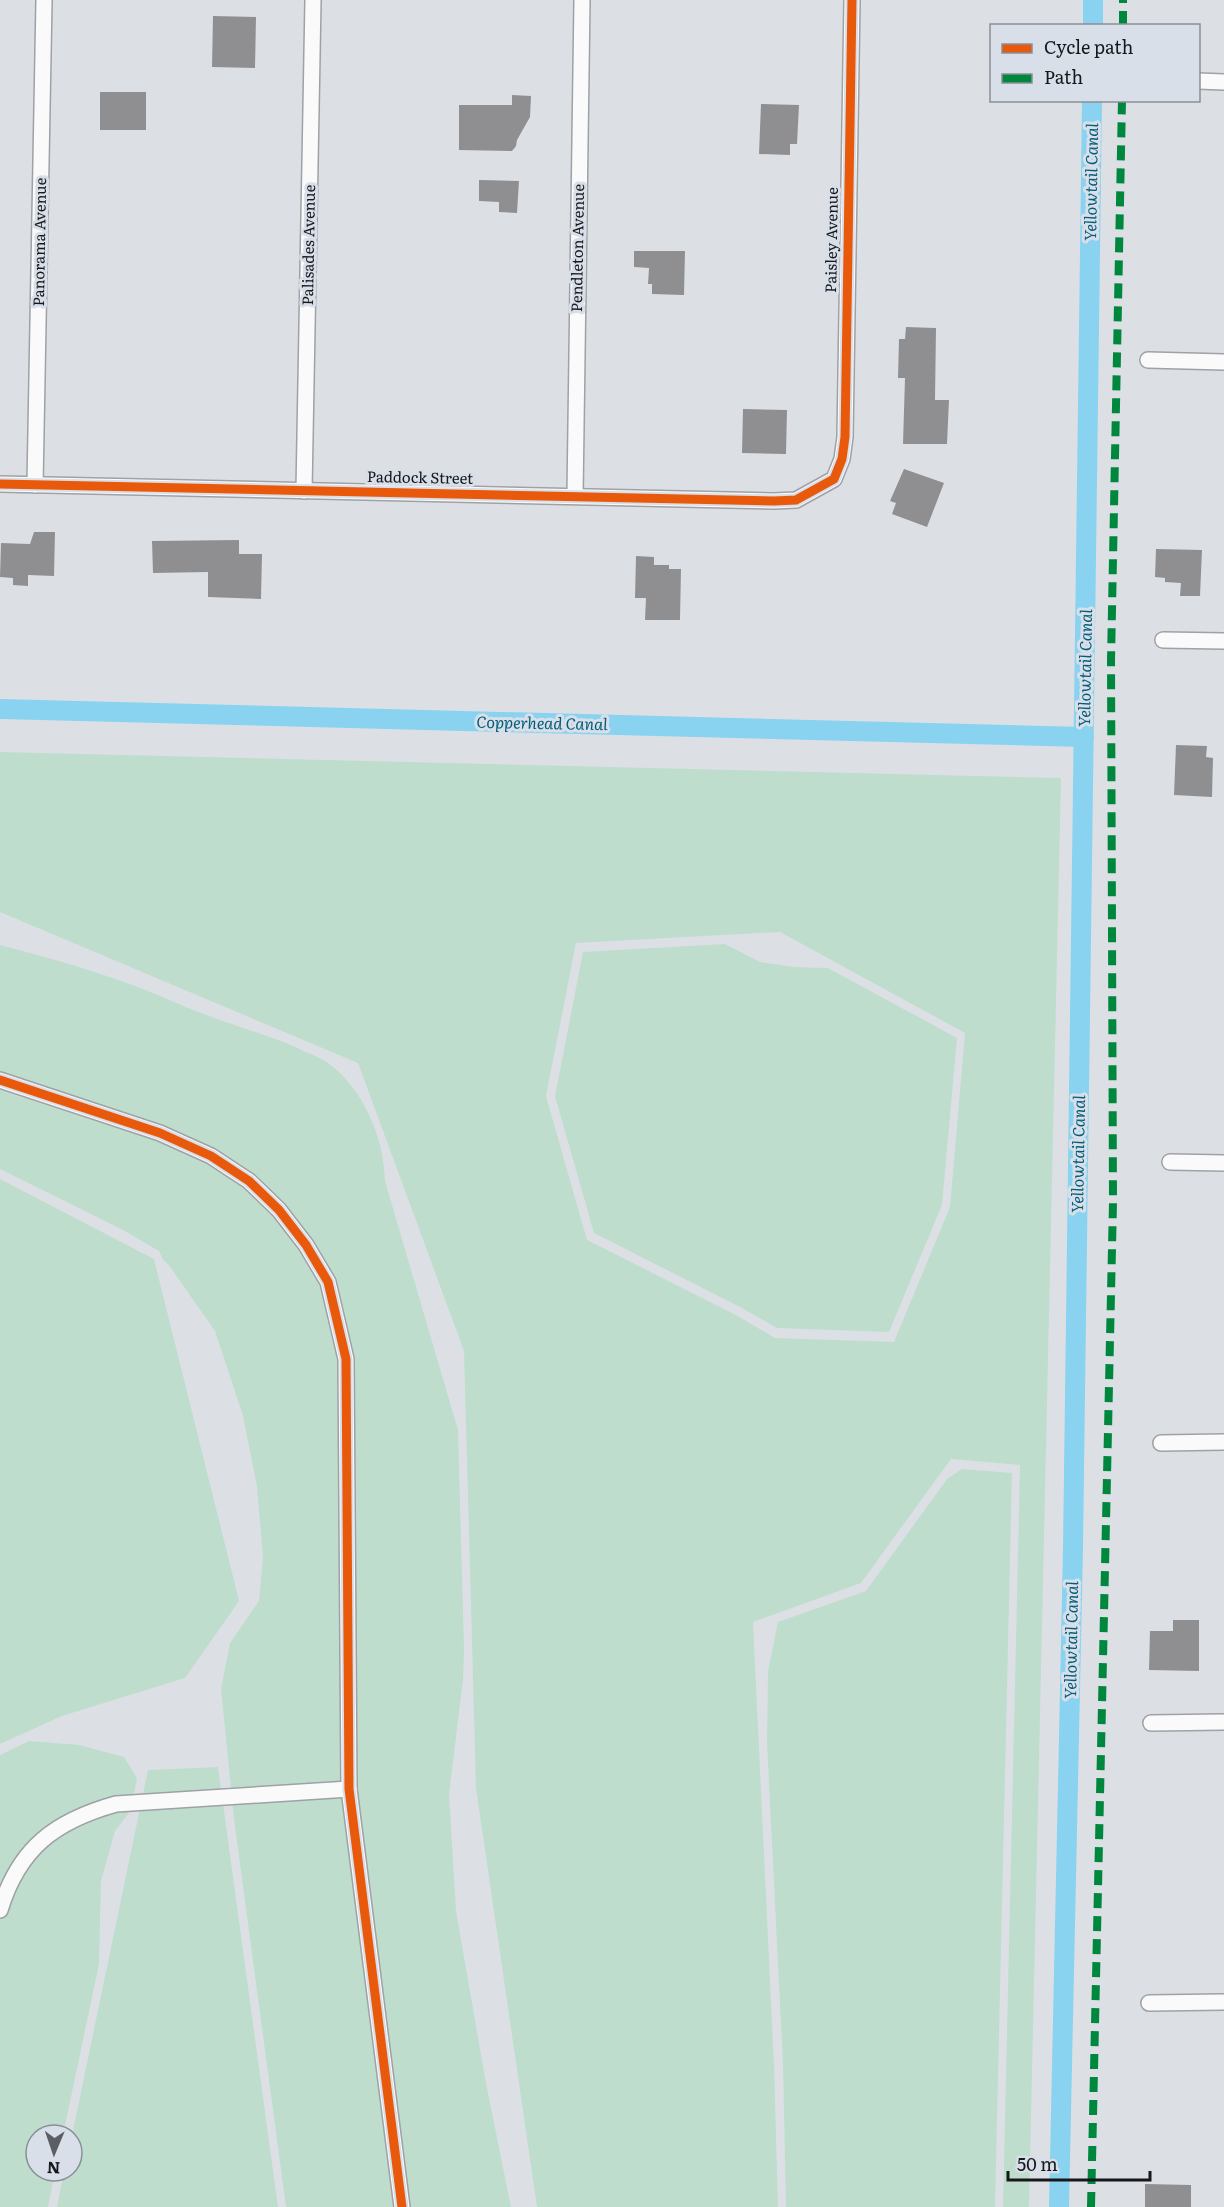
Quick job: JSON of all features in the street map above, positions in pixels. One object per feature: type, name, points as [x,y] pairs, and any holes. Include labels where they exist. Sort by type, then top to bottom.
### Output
[{"type":"street","name":"Panorama Avenue","points":[[35,485],[44,0]]},
{"type":"street","name":"Palisades Avenue","points":[[304,490],[313,0]]},
{"type":"street","name":"Pendleton Avenue","points":[[574,496],[582,0]]},
{"type":"street","name":"Paisley Avenue","points":[[834,479],[842,459],[845,437],[852,0]]},
{"type":"street","points":[[1200,81],[1224,82]]},
{"type":"street","points":[[1148,360],[1224,362]]},
{"type":"street","name":"Paddock Street","points":[[0,484],[796,500],[834,479]]},
{"type":"street","points":[[1163,640],[1224,641]]},
{"type":"street","points":[[0,1080],[160,1133],[210,1156],[249,1181],[279,1210],[306,1245],[328,1282],[346,1359],[349,1789],[402,2207]]},
{"type":"street","points":[[1170,1162],[1224,1163]]},
{"type":"street","points":[[1161,1443],[1224,1442]]},
{"type":"street","points":[[1151,1724],[1224,1722]]},
{"type":"street","points":[[0,1910],[19,1866],[37,1845],[61,1825],[88,1812],[116,1804],[349,1789]]},
{"type":"street","points":[[1149,2003],[1224,2002]]},
{"type":"green space","points":[[0,752],[1061,778],[1029,2207],[1003,2207],[1020,1465],[951,1459],[861,1583],[753,1622],[774,2065],[778,2207],[537,2207],[476,1788],[464,1351],[358,1063],[0,912]],"holes":[[[780,932],[965,1033],[950,1207],[894,1342],[775,1338],[736,1315],[587,1240],[546,1096],[576,943]]]},
{"type":"green space","points":[[725,944],[760,962],[794,967],[828,968],[957,1038],[942,1205],[889,1332],[777,1328],[594,1233],[555,1096],[583,952]]},
{"type":"green space","points":[[0,945],[64,962],[127,983],[320,1058],[340,1073],[351,1085],[361,1099],[376,1131],[384,1164],[385,1181],[458,1430],[464,1648],[463,1680],[449,1794],[456,1911],[486,2083],[511,2207],[286,2207],[234,1819],[221,1689],[230,1643],[259,1601],[263,1557],[257,1487],[243,1416],[215,1331],[163,1260],[159,1251],[123,1230],[0,1169]]},
{"type":"green space","points":[[0,1179],[154,1259],[239,1601],[185,1678],[62,1716],[0,1744]]},
{"type":"green space","points":[[962,1469],[1012,1473],[995,2207],[786,2207],[783,2064],[767,1743],[768,1672],[778,1622],[866,1591],[947,1479]]},
{"type":"green space","points":[[29,1741],[79,1745],[124,1757],[137,1778],[131,1810],[115,1831],[101,1881],[99,1964],[66,2123],[24,2123],[24,2183],[53,2183],[48,2207],[0,2207],[0,1755]]},
{"type":"green space","points":[[218,1767],[278,2207],[57,2207],[62,2183],[84,2183],[84,2123],[74,2123],[148,1770]]},
{"type":"building","points":[[213,16],[256,17],[255,68],[212,67]]},
{"type":"building","points":[[100,92],[146,92],[146,130],[100,130]]},
{"type":"building","points":[[512,95],[531,96],[530,117],[512,151],[459,150],[459,105],[512,105]]},
{"type":"building","points":[[761,104],[799,105],[797,144],[790,144],[790,155],[759,154]]},
{"type":"building","points":[[479,180],[519,181],[517,213],[499,212],[499,202],[479,201]]},
{"type":"building","points":[[634,251],[685,251],[684,295],[652,294],[652,284],[648,284],[649,268],[634,267]]},
{"type":"building","points":[[906,327],[936,328],[935,400],[949,400],[947,444],[903,444],[905,378],[898,378],[899,339],[905,339]]},
{"type":"building","points":[[743,409],[787,410],[786,454],[742,453]]},
{"type":"building","points":[[904,469],[944,483],[927,527],[892,514],[896,503],[890,501]]},
{"type":"building","points":[[34,532],[55,532],[54,576],[28,575],[28,586],[13,585],[13,578],[0,577],[1,543],[30,544]]},
{"type":"building","points":[[239,540],[239,554],[262,554],[261,599],[208,597],[208,572],[153,573],[152,541]]},
{"type":"building","points":[[1156,549],[1202,550],[1200,596],[1180,596],[1181,583],[1165,582],[1165,578],[1155,577]]},
{"type":"building","points":[[636,556],[654,557],[654,565],[669,565],[669,569],[681,569],[680,620],[645,620],[646,598],[635,598]]},
{"type":"building","points":[[1176,745],[1207,746],[1206,757],[1213,758],[1212,797],[1174,795]]},
{"type":"building","points":[[1173,1620],[1199,1620],[1199,1671],[1149,1670],[1150,1631],[1173,1631]]},
{"type":"building","points":[[1145,2184],[1191,2185],[1191,2207],[1145,2207]]},
{"type":"waterway","name":"Yellowtail Canal","points":[[1093,0],[1093,24]]},
{"type":"waterway","name":"Yellowtail Canal","points":[[1059,2207],[1073,1548],[1092,102]]},
{"type":"waterway","name":"Copperhead Canal","points":[[0,709],[1084,737]]},
{"type":"marked path","points":[[1123,0],[1123,24]]},
{"type":"marked path","points":[[1091,2207],[1113,1202],[1111,660],[1122,102]]},
{"type":"cycle path","points":[[0,484],[774,501],[796,500],[834,479],[842,459],[845,437],[852,0]]},
{"type":"cycle path","points":[[0,1080],[160,1133],[211,1156],[249,1181],[279,1210],[306,1245],[328,1282],[346,1359],[349,1789],[402,2207]]}]
